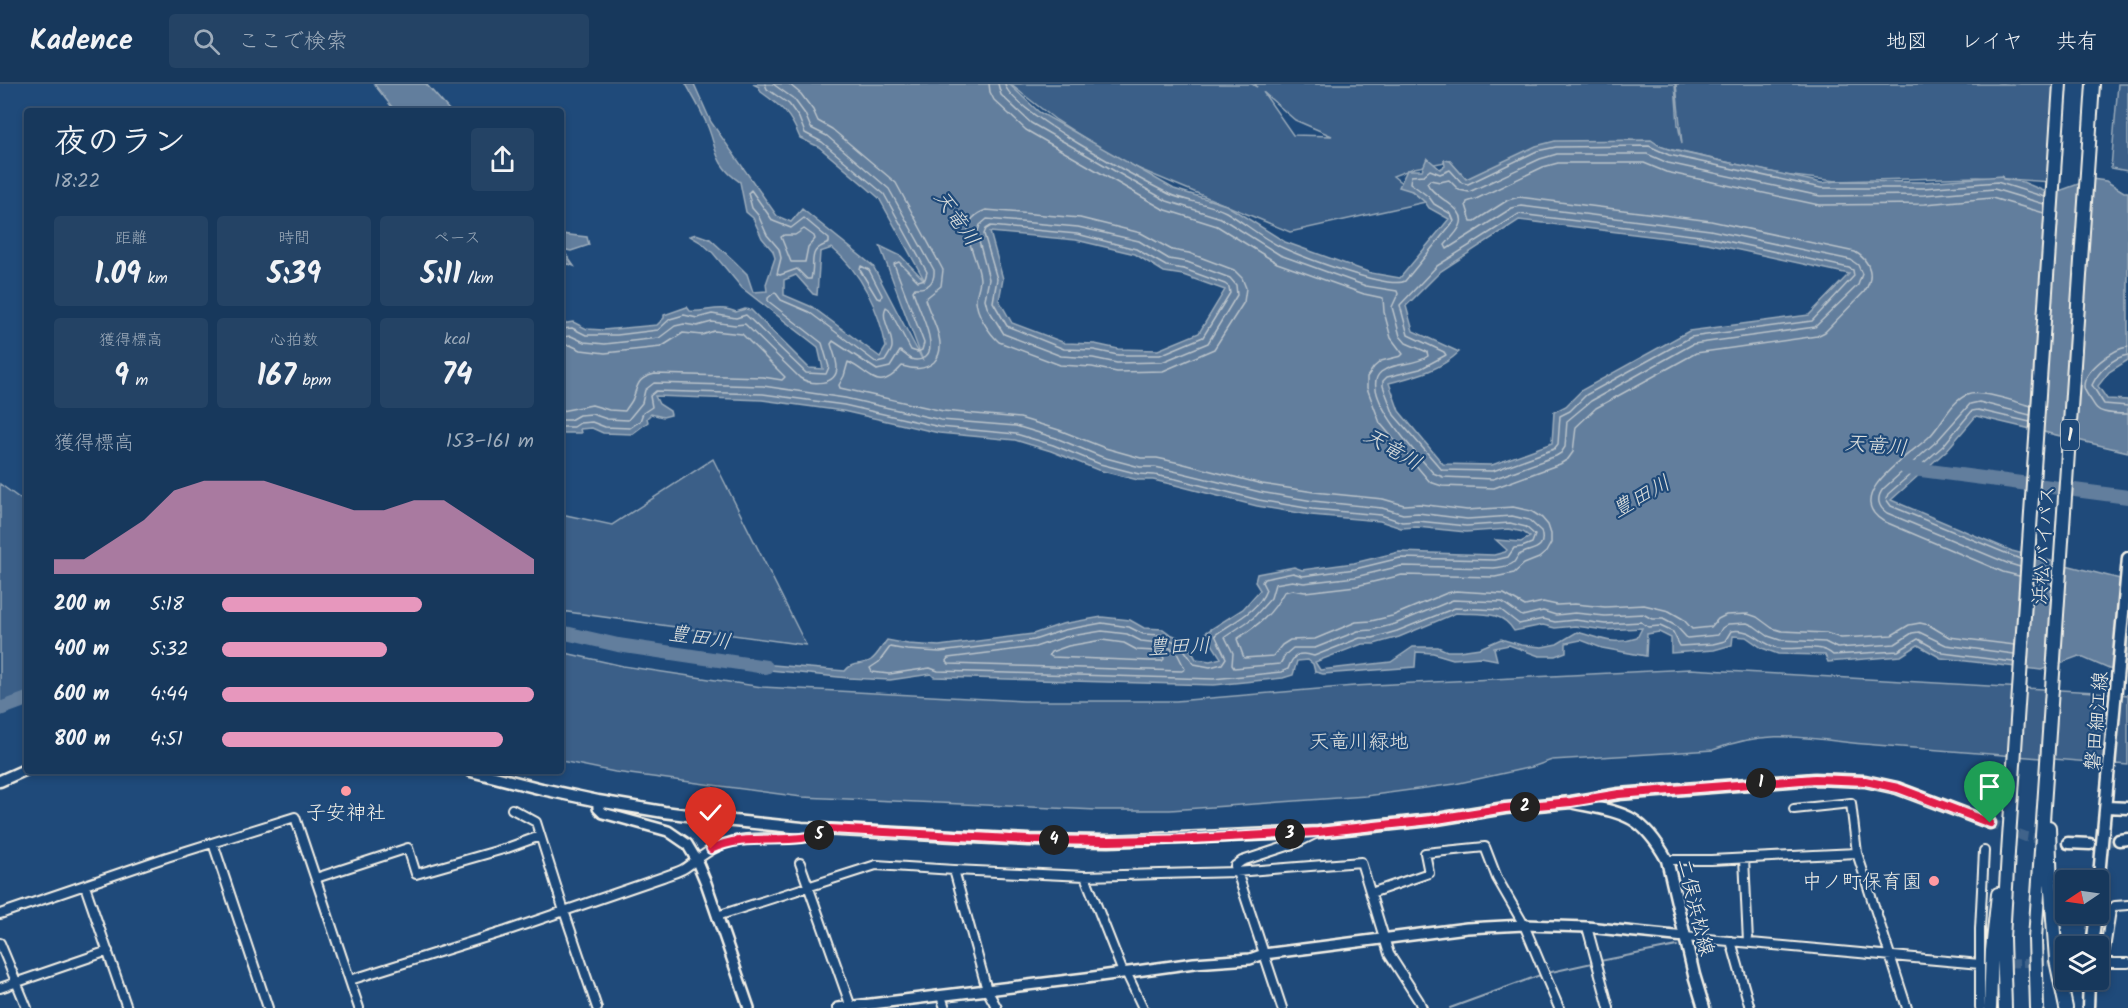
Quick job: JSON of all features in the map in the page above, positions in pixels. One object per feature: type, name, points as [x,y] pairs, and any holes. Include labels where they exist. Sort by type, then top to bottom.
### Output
[{"type":"highway","name":"浜松バイパス","points":[[2005,1008],[2003,938],[2060,84]]},
{"type":"highway","name":"浜松バイパス","points":[[2037,1008],[2035,939],[2094,84]]},
{"type":"highway","name":"1","points":[[1990,1008],[1992,951],[2013,777]]},
{"type":"highway","name":"1","points":[[2046,786],[2051,849],[2050,891],[2056,960],[2066,1008]]},
{"type":"main road","name":"磐田細江線","points":[[2100,870],[2128,558]]},
{"type":"main road","points":[[0,781],[24,770]]},
{"type":"main road","name":"二俣浜松線","points":[[483,774],[598,801],[711,818],[830,829],[970,837],[1109,841],[1318,832],[1431,820],[1619,794],[1815,779],[1865,781],[1898,788],[1990,823]]},
{"type":"main road","name":"二俣浜松線","points":[[1571,802],[1630,816],[1646,829],[1667,860],[1704,1008]]},
{"type":"main road","points":[[2107,807],[2128,808]]},
{"type":"main road","points":[[2068,843],[2090,844]]},
{"type":"main road","points":[[2088,1008],[2089,990]]},
{"type":"street","points":[[598,801],[598,808],[603,813],[669,831],[687,844],[696,859],[749,1008]]},
{"type":"street","points":[[1794,808],[1851,803],[1857,853],[1907,1008]]},
{"type":"street","points":[[512,809],[536,822],[597,1008]]},
{"type":"street","points":[[0,914],[295,817],[359,1008]]},
{"type":"street","points":[[350,980],[683,870],[720,844],[737,840],[808,837],[820,835],[830,829]]},
{"type":"street","points":[[1282,1008],[1235,866],[1242,861],[1311,838],[1318,832]]},
{"type":"street","points":[[316,878],[408,848],[416,874],[507,848],[540,836]]},
{"type":"street","points":[[213,843],[268,1008]]},
{"type":"street","points":[[1371,893],[1429,873],[1425,853],[1485,847],[1497,878],[1524,925],[1559,1008]]},
{"type":"street","points":[[1980,1008],[1984,851]]},
{"type":"street","points":[[1667,860],[1857,853]]},
{"type":"street","points":[[1744,858],[1748,942]]},
{"type":"street","points":[[717,916],[876,865],[1085,876],[1236,872],[1361,862],[1389,954],[1422,1008]]},
{"type":"street","points":[[800,863],[851,1006]]},
{"type":"street","points":[[954,870],[987,990],[997,1008]]},
{"type":"street","points":[[1085,876],[1122,970],[1126,972],[1143,1008]]},
{"type":"street","points":[[85,886],[127,1008]]},
{"type":"street","points":[[2107,936],[2111,910],[2115,906],[2128,905]]},
{"type":"street","points":[[838,1008],[1250,958],[1264,954],[1467,928],[1524,925],[1587,927],[1980,964]]},
{"type":"street","points":[[1587,927],[1609,1008]]},
{"type":"street","points":[[1731,941],[1750,1008]]},
{"type":"street","points":[[0,943],[27,1008]]},
{"type":"street","points":[[0,988],[108,951]]},
{"type":"street","points":[[2109,963],[2128,963]]},
{"type":"street","points":[[941,996],[945,1008]]},
{"type":"green space","points":[[1010,84],[1252,84],[1257,87],[1255,84],[1675,84],[1682,144],[1676,84],[2060,84],[2053,182],[1978,177],[1836,181],[1784,175],[1629,140],[1466,179],[1450,161],[1414,168],[1393,176],[1425,202],[1290,232],[1120,161],[1056,120]],"holes":[[[1263,92],[1295,120],[1332,136],[1293,135]]]},
{"type":"green space","points":[[2118,84],[2128,84],[2128,171],[2111,168]]},
{"type":"green space","points":[[713,459],[806,645],[564,611],[564,515],[612,525]]},
{"type":"green space","points":[[0,484],[24,502],[24,700],[0,711]]},
{"type":"green space","name":"天竜川緑地","points":[[564,653],[623,666],[762,687],[1024,701],[1176,701],[1354,686],[1690,669],[2128,695],[2128,765],[1814,738],[1775,737],[1735,743],[1713,750],[1552,760],[1532,767],[1455,784],[1366,796],[1170,810],[1097,810],[802,797],[615,772],[564,762]]},
{"type":"water","points":[[374,84],[426,84],[447,108],[393,108]]},
{"type":"water","points":[[686,84],[694,84],[711,122],[777,216],[791,222],[802,209],[873,266],[923,361],[880,246],[901,256],[925,281],[879,198],[819,147],[800,138],[785,111],[753,84],[1009,84],[1039,112],[1174,189],[1226,205],[1285,242],[1371,273],[1400,278],[1449,219],[1429,208],[1412,191],[1399,187],[1407,170],[1422,170],[1427,158],[1440,169],[1445,166],[1444,160],[1450,161],[1466,179],[1536,146],[1555,141],[1651,140],[1671,150],[1822,183],[1836,181],[1924,182],[2002,176],[2003,179],[2023,182],[2044,191],[2062,190],[2092,179],[2106,181],[2128,192],[2128,360],[2109,372],[2098,386],[2107,399],[2128,400],[2128,452],[1976,416],[1947,450],[1891,500],[2012,551],[2128,581],[2128,671],[2109,669],[2079,656],[2041,670],[1941,658],[1918,645],[1901,656],[1828,662],[1825,655],[1778,654],[1762,648],[1746,637],[1733,636],[1732,645],[1714,650],[1671,653],[1671,638],[1659,632],[1647,634],[1646,656],[1602,648],[1581,640],[1566,643],[1566,652],[1555,656],[1539,656],[1509,645],[1494,648],[1497,660],[1481,657],[1453,659],[1433,653],[1416,652],[1415,667],[1323,674],[1315,672],[1313,664],[1308,660],[1297,661],[1293,675],[1283,678],[1214,685],[934,677],[931,674],[890,680],[750,668],[748,663],[845,671],[851,666],[871,660],[887,640],[939,646],[1033,634],[1062,624],[1102,617],[1130,620],[1144,628],[1163,629],[1185,640],[1196,659],[1210,661],[1221,658],[1205,633],[1243,609],[1260,590],[1255,582],[1257,574],[1294,567],[1302,570],[1354,563],[1399,552],[1494,555],[1507,550],[1496,540],[1521,542],[1530,537],[1523,532],[1509,529],[1466,532],[1417,527],[1401,528],[1380,521],[1311,515],[1257,506],[1153,480],[1138,480],[1098,470],[1051,451],[1015,440],[939,433],[843,411],[762,400],[655,396],[659,404],[670,411],[671,415],[663,417],[651,414],[647,418],[648,422],[632,434],[603,433],[592,428],[580,429],[581,433],[564,433],[564,324],[573,322],[587,329],[603,330],[657,325],[664,315],[687,307],[690,311],[751,310],[809,368],[823,369],[818,347],[742,288],[713,253],[690,236],[696,234],[710,239],[747,274],[753,292],[767,291],[766,284],[775,258],[773,251],[762,238],[753,218],[746,212],[740,182],[724,168],[720,161],[700,109]],"holes":[[[1519,220],[1707,243],[1849,274],[1809,315],[1689,331],[1582,390],[1566,406],[1554,412],[1552,443],[1492,465],[1443,464],[1399,411],[1389,383],[1435,368],[1459,352],[1413,331],[1406,306],[1441,271]],[[990,232],[1076,240],[1135,254],[1164,272],[1183,275],[1225,290],[1199,333],[1158,350],[1118,349],[1095,344],[1065,343],[1012,323],[999,300],[1003,279]],[[832,248],[852,269],[874,306],[886,347],[880,357],[812,307],[784,295],[784,280],[796,275],[813,294],[817,295],[820,252]],[[1456,613],[1496,616],[1503,619],[1514,631],[1543,625],[1555,628],[1575,626],[1605,630],[1642,628],[1637,638],[1621,641],[1607,640],[1577,632],[1557,644],[1542,647],[1521,645],[1501,639],[1480,648],[1459,651],[1447,651],[1438,647],[1413,647],[1391,662],[1320,670],[1315,662],[1362,644],[1374,644],[1399,637]]]},
{"type":"water","points":[[564,234],[587,237],[589,245],[571,251],[564,249]]},
{"type":"water","points":[[564,252],[574,266],[564,265]]},
{"type":"waterway","name":"天竜川","points":[[1906,468],[2128,497]]},
{"type":"waterway","name":"豊田川","points":[[564,633],[618,645],[766,667]]},
{"type":"waterway","name":"豊田川","points":[[0,709],[24,700]]},
{"type":"waterway","points":[[1600,961],[1677,946]]},
{"type":"waterway","points":[[1547,973],[1592,963]]},
{"type":"waterway","points":[[1450,1008],[1543,974]]},
{"type":"tunnel","points":[[1990,823],[2026,837],[2068,843]]},
{"type":"tunnel","points":[[2090,844],[2119,840]]},
{"type":"tunnel","points":[[1987,964],[2055,962]]},
{"type":"place","name":"子安神社","points":[[346,791]]},
{"type":"place","name":"中ノ町保育園","points":[[1934,881]]},
{"type":"route","points":[[711,849],[737,840],[813,837],[830,829],[1029,840],[1109,841],[1318,832],[1431,820],[1619,794],[1815,779],[1865,781],[1898,788],[1990,823]]}]
